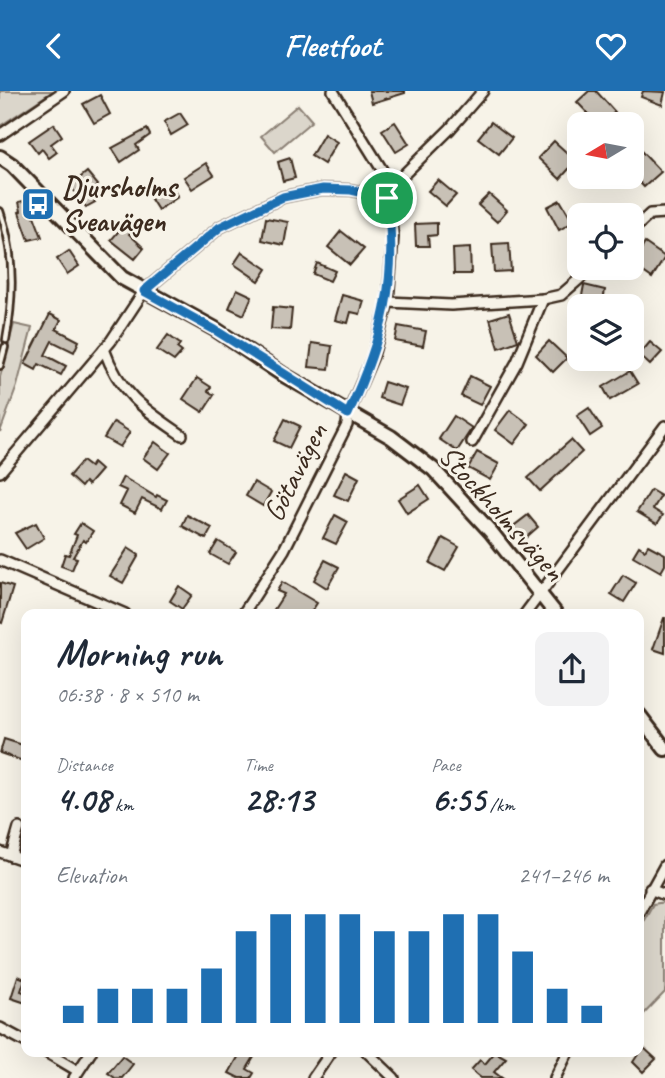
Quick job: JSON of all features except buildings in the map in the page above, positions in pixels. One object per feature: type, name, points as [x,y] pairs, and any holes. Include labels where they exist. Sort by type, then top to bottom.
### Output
[{"type":"street","points":[[0,135],[64,91]]},
{"type":"street","points":[[333,91],[392,186]]},
{"type":"street","points":[[0,472],[104,349],[144,291],[220,227],[283,197],[323,189],[351,190],[387,198],[392,186],[441,139],[483,91]]},
{"type":"street","name":"Stockholmsvägen","points":[[0,157],[12,165],[104,263],[144,291],[215,330],[348,414],[391,437],[433,469],[491,532],[552,609]]},
{"type":"street","name":"Götavägen","points":[[246,609],[284,550],[347,425],[348,414],[373,356],[388,302],[393,237],[387,198]]},
{"type":"street","points":[[644,220],[650,214],[665,213]]},
{"type":"street","points":[[388,302],[451,305],[543,299],[561,295],[578,280]]},
{"type":"street","points":[[472,442],[517,362],[543,299]]},
{"type":"street","points":[[104,349],[121,387],[141,407],[182,435]]},
{"type":"street","points":[[529,609],[665,426]]},
{"type":"street","points":[[0,560],[113,609]]},
{"type":"street","points":[[644,722],[665,749]]},
{"type":"street","points":[[11,856],[19,828]]},
{"type":"street","points":[[0,852],[21,859]]},
{"type":"street","points":[[644,902],[665,865]]},
{"type":"street","points":[[650,889],[665,895]]},
{"type":"street","points":[[0,1028],[21,1039]]},
{"type":"street","points":[[53,1057],[76,1075],[89,1057]]},
{"type":"street","points":[[313,1078],[328,1057]]},
{"type":"street","points":[[372,1057],[394,1078]]},
{"type":"street","points":[[555,1078],[566,1057]]},
{"type":"lane","points":[[0,211],[12,265],[12,295],[6,340]]},
{"type":"lane","points":[[0,366],[5,347]]},
{"type":"shaded area","points":[[0,91],[53,91],[0,126]]},
{"type":"shaded area","points":[[298,105],[312,121],[275,152],[261,136]]},
{"type":"shaded area","points":[[14,324],[32,328],[17,386],[0,432],[0,377]]},
{"type":"shaded area","points":[[665,902],[665,992],[644,1014],[644,920],[653,904]]},
{"type":"place","name":"Djursholms Sveavägen","points":[[38,204]]},
{"type":"route","points":[[323,189],[351,190],[387,198],[393,237],[388,302],[373,356],[348,414],[215,330],[144,291],[153,287],[220,227],[283,197],[323,189]]}]
